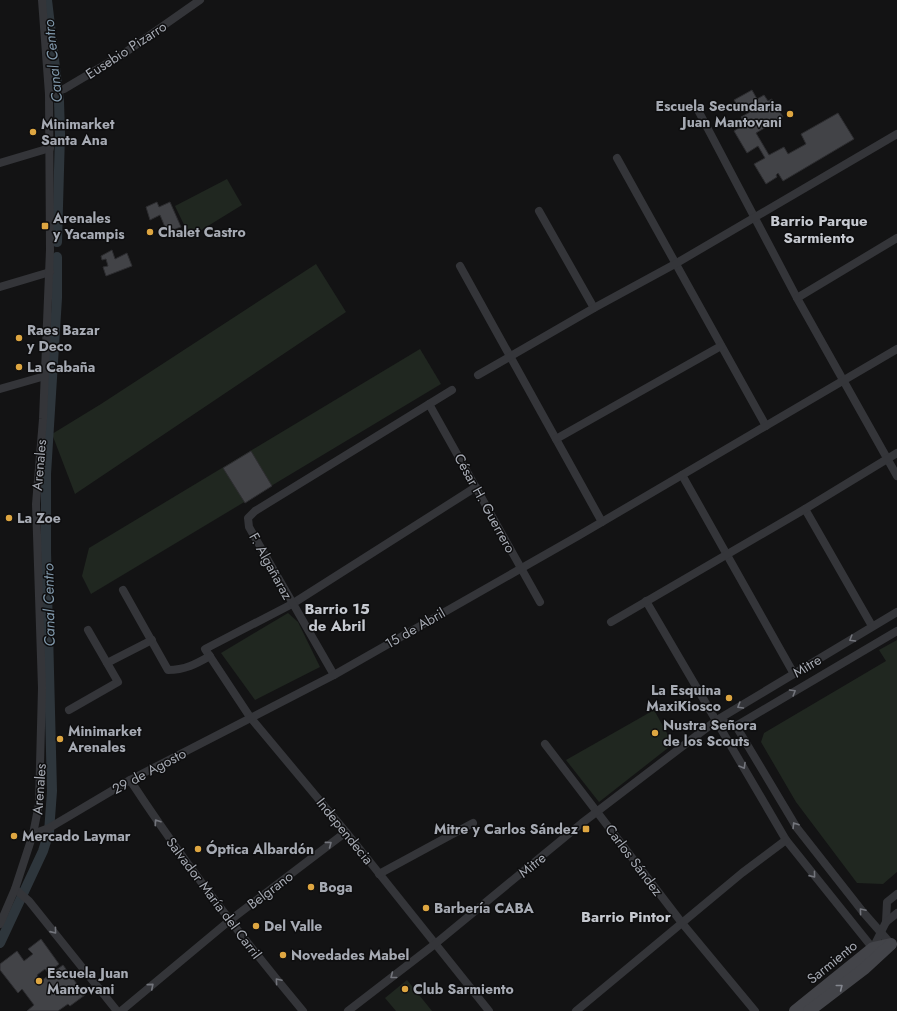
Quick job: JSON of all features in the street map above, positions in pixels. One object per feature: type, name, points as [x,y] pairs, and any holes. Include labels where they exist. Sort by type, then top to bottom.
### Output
[{"type":"main road","name":"Sarmiento","points":[[795,1011],[876,952],[894,941]]},
{"type":"main road","name":"Sarmiento","points":[[809,1011],[864,969],[876,952]]},
{"type":"street","name":"Arenales","points":[[0,924],[18,891],[33,834],[39,804],[41,762],[42,688],[36,504],[45,376],[50,272],[50,148],[52,94],[42,0]]},
{"type":"street","name":"Eusebio Pizarro","points":[[52,94],[64,89],[123,54],[200,0]]},
{"type":"street","points":[[699,112],[797,298],[897,476]]},
{"type":"street","points":[[478,375],[594,308],[675,264],[897,134]]},
{"type":"street","points":[[0,163],[50,148]]},
{"type":"street","points":[[616,158],[766,426]]},
{"type":"street","points":[[539,211],[594,308]]},
{"type":"street","points":[[797,298],[897,238]]},
{"type":"street","points":[[460,266],[602,522]]},
{"type":"street","points":[[0,287],[50,272]]},
{"type":"street","points":[[556,439],[721,346]]},
{"type":"street","name":"15 de Abril","points":[[250,717],[334,675],[578,536],[897,349]]},
{"type":"street","points":[[0,389],[45,376]]},
{"type":"street","points":[[429,404],[452,390]]},
{"type":"street","name":"César H. Guerrero","points":[[429,404],[540,602]]},
{"type":"street","name":"F. Algañaraz","points":[[334,675],[249,527],[248,518],[255,511],[429,404]]},
{"type":"street","points":[[611,622],[805,509],[897,453]]},
{"type":"street","points":[[682,475],[794,674]]},
{"type":"street","points":[[123,590],[168,670],[180,670],[192,667],[208,652],[292,604],[476,486]]},
{"type":"street","points":[[805,509],[872,626]]},
{"type":"street","points":[[646,601],[786,840],[876,952]]},
{"type":"street","name":"Mitre","points":[[348,1011],[435,944],[597,811],[717,720],[897,612]]},
{"type":"street","points":[[69,710],[118,682],[88,630]]},
{"type":"street","name":"Mitre","points":[[736,726],[897,631]]},
{"type":"street","points":[[107,663],[152,640]]},
{"type":"street","name":"Independecia","points":[[208,652],[250,717],[346,832],[489,1011]]},
{"type":"street","name":"29 de Agosto","points":[[33,834],[47,829],[130,780],[250,717]]},
{"type":"street","points":[[717,720],[736,726],[797,828],[863,912],[881,932],[894,941]]},
{"type":"street","name":"Carlos Sández","points":[[545,744],[682,922],[755,1011]]},
{"type":"street","name":"Salvador María del Carril","points":[[130,780],[168,838],[229,921],[303,1011]]},
{"type":"street","points":[[379,874],[473,823]]},
{"type":"street","name":"Belgrano","points":[[121,1011],[229,921],[346,832]]},
{"type":"street","points":[[576,1011],[742,873],[786,840]]},
{"type":"street","points":[[18,891],[29,901],[117,1011]]},
{"type":"street","points":[[886,922],[886,902],[897,894]]},
{"type":"street","points":[[876,952],[881,932],[886,922],[897,913]]},
{"type":"shaded area","points":[[227,179],[242,205],[190,237],[175,206]]},
{"type":"shaded area","points":[[316,264],[346,312],[75,494],[52,434],[101,404]]},
{"type":"shaded area","points":[[420,349],[441,384],[91,594],[82,576],[89,548]]},
{"type":"shaded area","points":[[288,613],[298,622],[320,667],[255,700],[221,653]]},
{"type":"shaded area","points":[[897,640],[897,872],[883,884],[857,883],[796,802],[761,742],[764,733],[886,661],[879,650]]},
{"type":"shaded area","points":[[654,710],[673,744],[599,802],[566,760]]},
{"type":"shaded area","name":"Club Sarmiento","points":[[407,980],[432,1011],[396,1011],[385,998]]},
{"type":"building","points":[[752,90],[757,99],[764,95],[768,101],[772,99],[783,117],[756,133],[769,155],[784,147],[788,154],[806,144],[801,134],[838,113],[854,139],[783,181],[778,173],[776,175],[777,177],[766,184],[754,164],[765,158],[758,146],[747,153],[734,131],[745,124],[741,117],[750,112],[746,106],[740,110],[734,100]]},
{"type":"building","points":[[157,202],[159,207],[170,202],[181,227],[167,232],[160,215],[150,220],[146,207]]},
{"type":"building","points":[[112,250],[115,259],[127,253],[132,266],[106,276],[103,267],[108,266],[106,259],[102,260],[101,256]]},
{"type":"building","points":[[251,451],[272,486],[245,503],[223,468]]},
{"type":"building","points":[[41,939],[59,964],[48,973],[45,969],[37,975],[41,981],[63,965],[85,995],[70,1006],[68,1004],[58,1011],[27,1011],[34,1005],[22,989],[18,993],[0,970],[0,964],[17,951],[24,961],[33,954],[28,949]]},
{"type":"waterway","name":"Canal Centro","points":[[47,0],[59,101],[60,134],[57,242]]},
{"type":"waterway","name":"Canal Centro","points":[[0,943],[43,851],[49,832],[52,791],[46,551],[46,474],[57,298],[57,257]]},
{"type":"place","name":"Escuela Secundaria Juan Mantovani","points":[[790,114]]},
{"type":"place","name":"Minimarket Santa Ana","points":[[33,132]]},
{"type":"place","name":"Arenales y Yacampis","points":[[45,226]]},
{"type":"place","name":"Chalet Castro","points":[[150,232]]},
{"type":"place","name":"Raes Bazar y Deco","points":[[19,338]]},
{"type":"place","name":"La Cabaña","points":[[19,367]]},
{"type":"place","name":"La Zoe","points":[[9,518]]},
{"type":"place","name":"La Esquina MaxiKiosco","points":[[729,698]]},
{"type":"place","name":"Nustra Señora de los Scouts","points":[[655,733]]},
{"type":"place","name":"Minimarket Arenales","points":[[60,739]]},
{"type":"place","name":"Mitre y Carlos Sández","points":[[586,829]]},
{"type":"place","name":"Mercado Laymar","points":[[14,836]]},
{"type":"place","name":"Óptica Albardón","points":[[198,849]]},
{"type":"place","name":"Boga","points":[[311,887]]},
{"type":"place","name":"Barbería CABA","points":[[426,908]]},
{"type":"place","name":"Del Valle","points":[[256,926]]},
{"type":"place","name":"Novedades Mabel","points":[[283,955]]},
{"type":"place","name":"Escuela Juan Mantovani","points":[[39,981]]},
{"type":"place","name":"Club Sarmiento","points":[[405,989]]},
{"type":"district","name":"Barrio Parque Sarmiento","points":[[819,230]]},
{"type":"district","name":"Barrio 15 de Abril","points":[[337,618]]},
{"type":"district","name":"Barrio Pintor","points":[[626,917]]}]
